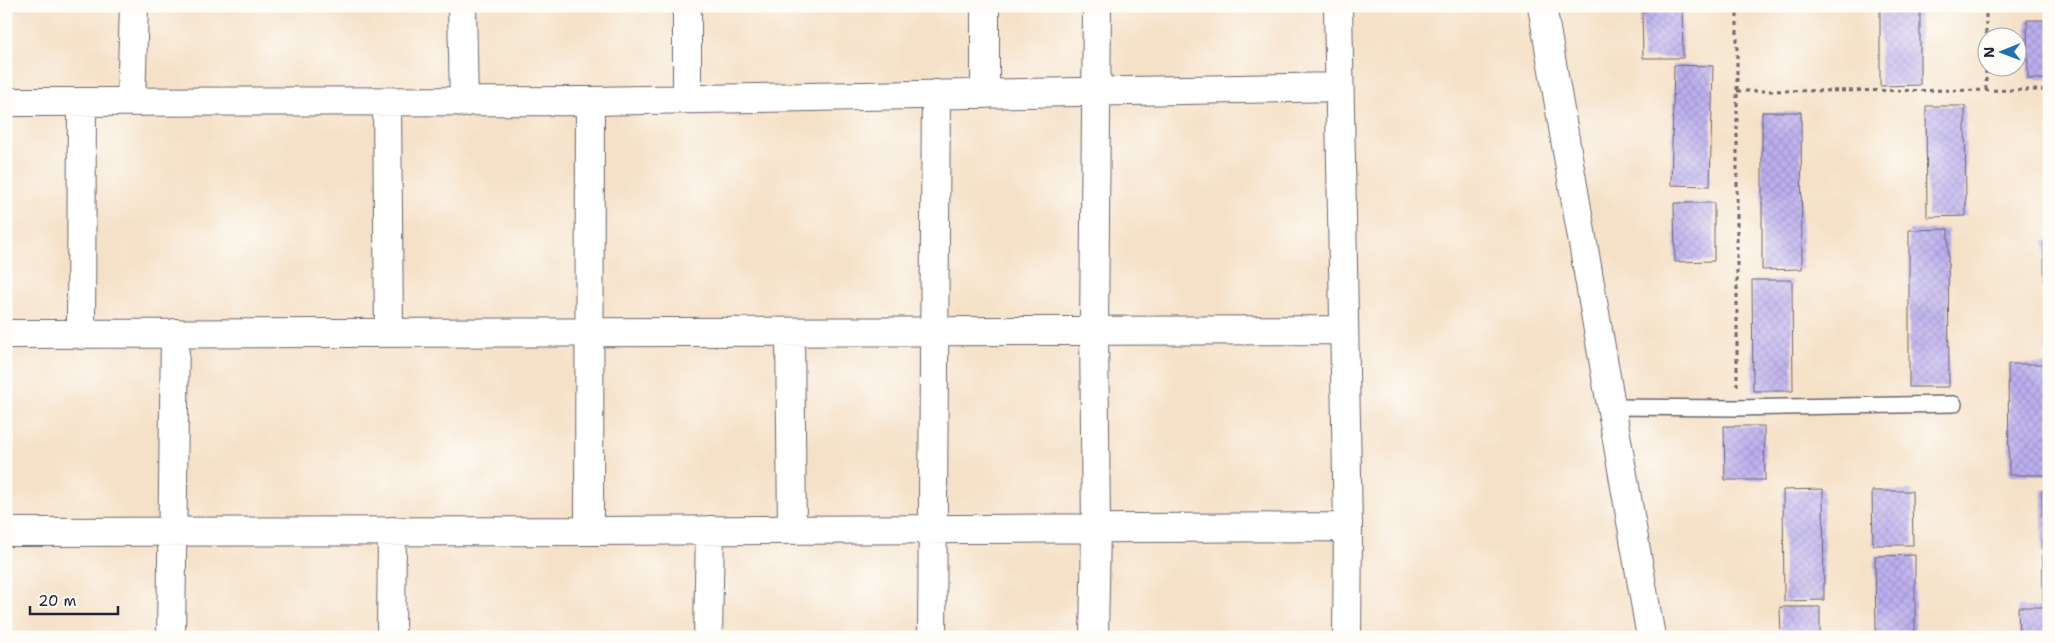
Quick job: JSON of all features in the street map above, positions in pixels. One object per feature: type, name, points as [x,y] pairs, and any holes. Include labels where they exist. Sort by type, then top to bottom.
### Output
[{"type":"street","points":[[131,102],[134,6]]},
{"type":"street","points":[[462,6],[464,103]]},
{"type":"street","points":[[686,6],[687,98]]},
{"type":"street","points":[[985,6],[985,94]]},
{"type":"street","points":[[1094,637],[1097,6]]},
{"type":"street","points":[[1338,6],[1348,527],[1347,637]]},
{"type":"street","points":[[1542,6],[1651,637]]},
{"type":"street","points":[[6,102],[464,103],[1339,87]]},
{"type":"street","points":[[932,637],[936,94]]},
{"type":"street","points":[[588,531],[590,101]]},
{"type":"street","points":[[81,335],[82,102]]},
{"type":"street","points":[[387,103],[389,332]]},
{"type":"street","points":[[6,334],[1343,330]]},
{"type":"street","points":[[790,332],[792,529]]},
{"type":"street","points":[[171,637],[175,333]]},
{"type":"street","points":[[6,532],[1348,527]]},
{"type":"street","points":[[391,637],[392,530]]},
{"type":"street","points":[[708,637],[710,530]]},
{"type":"lane","points":[[1610,407],[1736,408],[1954,404]]},
{"type":"path","points":[[1736,408],[1737,6]]},
{"type":"path","points":[[1986,6],[1986,90]]},
{"type":"path","points":[[1737,91],[2049,90]]},
{"type":"building","points":[[1642,6],[1682,6],[1683,58],[1643,58]]},
{"type":"building","points":[[1880,6],[1920,6],[1920,85],[1880,86]]},
{"type":"building","points":[[2027,20],[2049,20],[2049,79],[2028,79]]},
{"type":"building","points":[[1674,65],[1713,66],[1710,186],[1671,185]]},
{"type":"building","points":[[1926,106],[1965,106],[1966,216],[1927,217]]},
{"type":"building","points":[[1762,112],[1801,112],[1802,269],[1762,270]]},
{"type":"building","points":[[1674,203],[1714,203],[1714,261],[1675,262]]},
{"type":"building","points":[[1948,229],[1949,387],[1909,387],[1909,230]]},
{"type":"building","points":[[2044,241],[2049,241],[2049,352],[2045,352]]},
{"type":"building","points":[[1752,280],[1792,280],[1793,391],[1753,391]]},
{"type":"building","points":[[2008,364],[2048,364],[2049,475],[2009,475]]},
{"type":"building","points":[[1724,426],[1764,426],[1765,480],[1725,480]]},
{"type":"building","points":[[1823,489],[1824,600],[1784,601],[1783,490]]},
{"type":"building","points":[[2042,490],[2049,490],[2049,601],[2043,601]]},
{"type":"building","points":[[1872,491],[1912,491],[1913,545],[1873,545]]},
{"type":"building","points":[[1915,555],[1915,637],[1876,637],[1875,556]]},
{"type":"building","points":[[1780,607],[1820,607],[1820,637],[1781,637]]},
{"type":"building","points":[[2018,607],[2049,607],[2049,637],[2019,637]]}]
